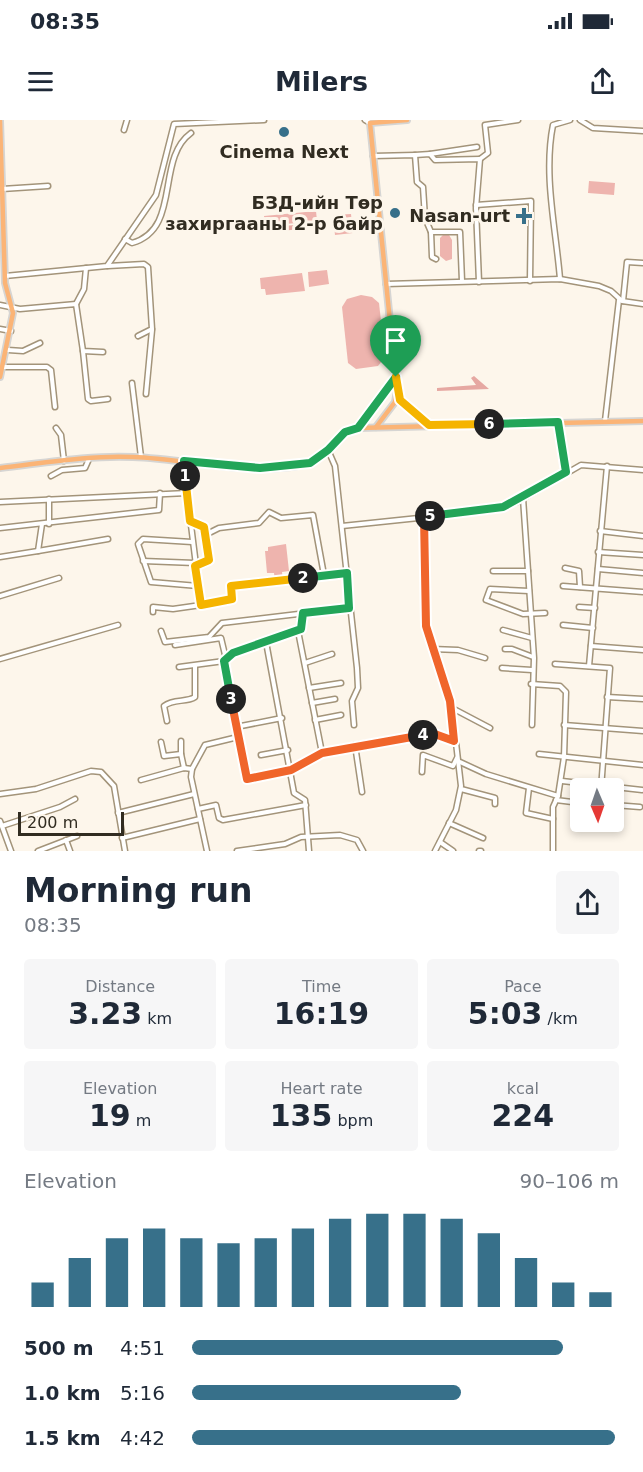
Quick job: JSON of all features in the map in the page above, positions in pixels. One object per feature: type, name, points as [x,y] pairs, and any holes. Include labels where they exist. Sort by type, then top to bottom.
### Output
[{"type":"main road","points":[[407,120],[368,121],[397,391],[400,400],[429,425]]},
{"type":"main road","points":[[0,121],[5,276],[13,309],[8,350],[0,377]]},
{"type":"main road","points":[[376,427],[395,402],[397,391]]},
{"type":"main road","points":[[0,468],[89,459],[141,457],[276,468],[310,463],[328,450],[345,432],[358,428],[643,421]]},
{"type":"street","points":[[124,130],[127,120]]},
{"type":"street","points":[[107,266],[155,197],[174,124],[264,120]]},
{"type":"street","points":[[430,154],[435,160],[480,159],[488,153],[485,125],[518,120]]},
{"type":"street","points":[[560,279],[550,189],[552,122],[570,120]]},
{"type":"street","points":[[580,120],[593,128],[643,131]]},
{"type":"street","points":[[125,239],[135,243],[154,228],[162,216],[176,152],[183,139],[191,133]]},
{"type":"street","points":[[373,156],[430,154],[477,147]]},
{"type":"street","points":[[415,155],[417,182],[423,187],[424,218],[431,232],[432,257],[436,260]]},
{"type":"street","points":[[479,282],[476,205],[480,159]]},
{"type":"street","points":[[163,173],[170,179]]},
{"type":"street","points":[[2,189],[48,186]]},
{"type":"street","points":[[476,205],[531,201],[530,280]]},
{"type":"street","points":[[431,232],[459,232],[462,281]]},
{"type":"street","points":[[605,421],[627,262],[643,263]]},
{"type":"street","points":[[5,276],[147,264],[153,329],[146,394]]},
{"type":"street","points":[[86,268],[84,289],[75,304],[88,399],[91,401],[108,399]]},
{"type":"street","points":[[386,284],[560,279],[602,287],[621,300],[643,304]]},
{"type":"street","points":[[0,289],[7,290]]},
{"type":"street","points":[[0,305],[13,309],[75,304]]},
{"type":"street","points":[[0,329],[11,331]]},
{"type":"street","points":[[138,336],[153,329]]},
{"type":"street","points":[[8,350],[23,351],[40,343]]},
{"type":"street","points":[[83,351],[103,352]]},
{"type":"street","points":[[2,364],[47,367],[51,370],[55,407]]},
{"type":"street","points":[[358,428],[396,377]]},
{"type":"street","points":[[132,382],[141,457]]},
{"type":"street","points":[[558,422],[566,472]]},
{"type":"street","points":[[56,428],[62,435],[64,462]]},
{"type":"street","points":[[328,450],[335,466],[358,688],[352,701],[354,725]]},
{"type":"street","points":[[51,476],[62,470],[85,468],[89,459]]},
{"type":"street","points":[[184,461],[201,605]]},
{"type":"street","points":[[342,526],[495,510],[524,498],[581,465],[643,470]]},
{"type":"street","points":[[589,666],[607,466]]},
{"type":"street","points":[[0,528],[159,510],[160,493]]},
{"type":"street","points":[[0,502],[49,499],[63,501],[188,493]]},
{"type":"street","points":[[524,498],[534,657],[531,684],[532,725]]},
{"type":"street","points":[[49,499],[49,524]]},
{"type":"street","points":[[205,535],[219,528],[259,523],[269,512],[281,518],[314,515],[324,575]]},
{"type":"street","points":[[424,517],[426,626],[452,708],[454,741],[460,762],[461,789],[449,823],[435,851]]},
{"type":"street","points":[[143,561],[195,565],[209,560],[204,527],[190,521]]},
{"type":"street","points":[[38,551],[42,524]]},
{"type":"street","points":[[600,531],[643,536]]},
{"type":"street","points":[[0,557],[108,539]]},
{"type":"street","points":[[192,542],[143,539],[138,544],[151,582],[198,586]]},
{"type":"street","points":[[598,552],[643,555]]},
{"type":"street","points":[[566,568],[579,571],[580,587]]},
{"type":"street","points":[[598,569],[643,573]]},
{"type":"street","points":[[493,572],[528,571]]},
{"type":"street","points":[[153,612],[153,607],[173,609],[232,599],[231,586],[347,573]]},
{"type":"street","points":[[0,596],[60,578]]},
{"type":"street","points":[[563,586],[643,592]]},
{"type":"street","points":[[530,591],[490,589],[486,600],[531,614],[545,613]]},
{"type":"street","points":[[161,631],[165,642],[192,640],[209,637],[222,622],[349,608]]},
{"type":"street","points":[[579,608],[595,608]]},
{"type":"street","points":[[179,667],[225,660],[233,653],[298,631],[303,627],[303,613]]},
{"type":"street","points":[[0,659],[118,625]]},
{"type":"street","points":[[563,625],[593,628]]},
{"type":"street","points":[[503,630],[532,638]]},
{"type":"street","points":[[298,631],[322,753]]},
{"type":"street","points":[[175,645],[221,638],[245,779],[291,770],[322,753],[355,746],[432,733],[454,741]]},
{"type":"street","points":[[266,642],[288,750],[294,793],[305,800],[309,851]]},
{"type":"street","points":[[591,646],[643,650]]},
{"type":"street","points":[[432,649],[458,650],[485,658]]},
{"type":"street","points":[[505,649],[512,649],[534,657]]},
{"type":"street","points":[[305,663],[332,654]]},
{"type":"street","points":[[555,664],[610,668],[602,778]]},
{"type":"street","points":[[166,721],[164,706],[172,700],[189,700],[195,696],[195,666]]},
{"type":"street","points":[[502,668],[532,670]]},
{"type":"street","points":[[309,688],[341,683]]},
{"type":"street","points":[[531,684],[565,689],[564,757],[562,781],[553,819],[553,851]]},
{"type":"street","points":[[607,697],[643,699]]},
{"type":"street","points":[[312,703],[335,699]]},
{"type":"street","points":[[452,708],[490,728]]},
{"type":"street","points":[[315,720],[341,715]]},
{"type":"street","points":[[236,727],[282,718]]},
{"type":"street","points":[[564,726],[643,731]]},
{"type":"street","points":[[207,851],[194,794],[192,769],[205,746],[238,737]]},
{"type":"street","points":[[181,741],[184,768]]},
{"type":"street","points":[[161,742],[164,756],[181,754]]},
{"type":"street","points":[[355,746],[362,792]]},
{"type":"street","points":[[261,756],[288,750]]},
{"type":"street","points":[[539,754],[643,765]]},
{"type":"street","points":[[422,772],[423,755],[453,766],[457,757]]},
{"type":"street","points":[[460,762],[486,774],[570,801]]},
{"type":"street","points":[[141,780],[184,768],[192,769]]},
{"type":"street","points":[[0,794],[36,789],[97,771],[114,786],[125,851]]},
{"type":"street","points":[[562,781],[570,782]]},
{"type":"street","points":[[529,788],[526,813],[553,819]]},
{"type":"street","points":[[461,789],[495,798],[495,804]]},
{"type":"street","points":[[624,789],[642,790]]},
{"type":"street","points":[[118,813],[194,794]]},
{"type":"street","points":[[11,851],[1,823],[60,807],[75,799]]},
{"type":"street","points":[[198,809],[216,805],[219,818],[223,820],[306,805]]},
{"type":"street","points":[[624,806],[640,807]]},
{"type":"street","points":[[122,838],[200,819]]},
{"type":"street","points":[[449,823],[483,838]]},
{"type":"street","points":[[237,851],[259,849],[308,838],[340,835],[357,840],[363,851]]},
{"type":"street","points":[[38,851],[77,836]]},
{"type":"street","points":[[66,840],[70,851]]},
{"type":"street","points":[[440,842],[453,851]]},
{"type":"shaded area","points":[[589,181],[615,183],[614,195],[588,193]]},
{"type":"shaded area","points":[[316,211],[317,221],[265,226],[264,216]]},
{"type":"shaded area","points":[[351,214],[353,233],[335,235],[333,215]]},
{"type":"shaded area","points":[[324,223],[325,227],[268,232],[268,227]]},
{"type":"shaded area","points":[[444,234],[449,235],[452,240],[452,259],[446,261],[440,256],[440,238]]},
{"type":"shaded area","points":[[327,270],[329,284],[309,287],[308,272]]},
{"type":"shaded area","points":[[302,273],[305,291],[266,295],[265,289],[261,289],[260,278]]},
{"type":"shaded area","points":[[361,295],[372,297],[379,303],[385,357],[378,366],[356,369],[348,363],[342,307],[347,299]]},
{"type":"shaded area","points":[[474,376],[489,389],[437,391],[437,388],[476,385],[471,378]]},
{"type":"shaded area","points":[[286,544],[289,571],[282,572],[283,580],[275,581],[274,573],[267,573],[265,551],[268,551],[268,547]]},
{"type":"place","name":"Cinema Next","points":[[284,132]]},
{"type":"place","name":"БЗД-ийн Төр захиргааны 2-р байр","points":[[395,213]]},
{"type":"place","name":"Nasan-urt","points":[[524,216]]},
{"type":"route","points":[[396,377],[400,400],[429,425],[558,422],[566,472],[510,505],[487,511],[424,517],[426,626],[452,708],[454,741],[432,733],[355,746],[322,753],[291,770],[245,779],[224,661],[233,653],[301,629],[303,613],[349,608],[347,573],[231,586],[232,599],[201,605],[195,566],[209,560],[204,527],[190,521],[184,461],[243,468],[287,467],[310,463],[328,450],[345,432],[358,428],[396,377]]}]
